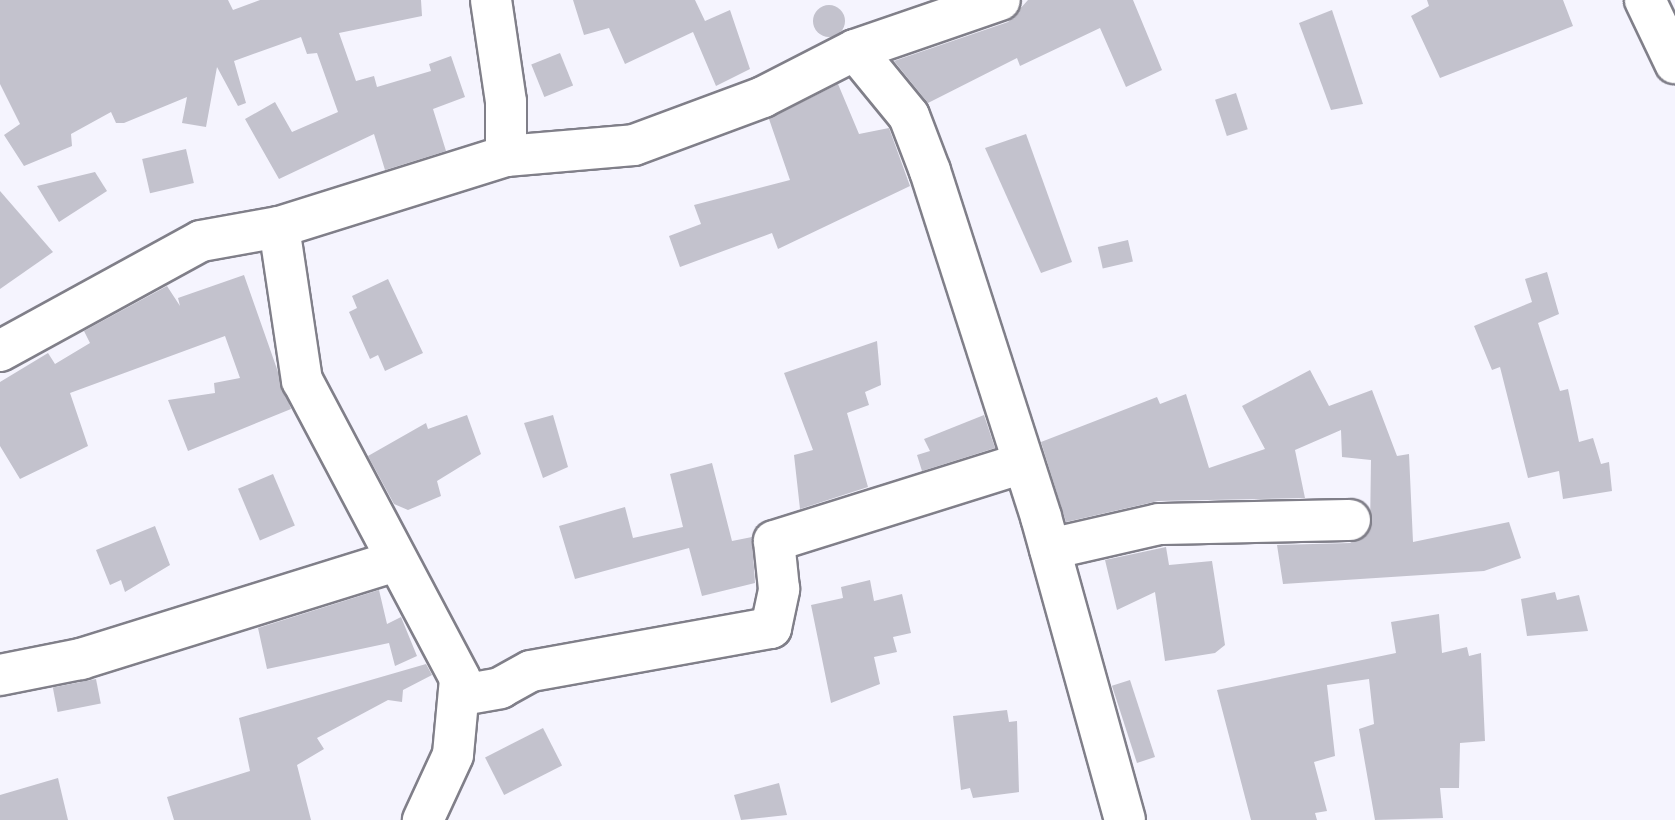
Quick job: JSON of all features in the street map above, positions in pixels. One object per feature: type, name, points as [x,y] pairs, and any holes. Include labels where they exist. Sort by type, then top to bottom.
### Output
[{"type":"street","points":[[491,0],[506,102],[506,156]]},
{"type":"street","points":[[0,351],[201,241],[279,227],[506,156],[634,145],[763,97],[855,50],[1000,0]]},
{"type":"street","points":[[1645,0],[1675,63]]},
{"type":"street","points":[[855,50],[909,116],[1050,549],[1125,820]]},
{"type":"street","points":[[279,227],[302,380],[396,561],[450,650],[462,695],[453,755],[423,820]]},
{"type":"street","points":[[462,695],[500,688],[531,671],[771,628],[779,589],[774,541],[1023,463]]},
{"type":"street","points":[[1050,549],[1159,524],[1350,520]]},
{"type":"street","points":[[0,675],[81,659],[396,561]]},
{"type":"building","points":[[0,0],[228,0],[233,10],[260,0],[421,0],[422,16],[339,33],[356,81],[374,76],[377,87],[431,71],[429,64],[451,56],[465,97],[433,109],[446,151],[385,170],[374,134],[279,179],[245,119],[275,102],[292,132],[338,112],[317,53],[307,54],[301,37],[234,61],[246,103],[238,106],[217,67],[206,127],[182,123],[187,97],[124,123],[116,123],[111,112],[71,134],[72,146],[24,166],[4,135],[20,124],[0,84]]},
{"type":"building","points":[[573,0],[695,0],[705,21],[730,10],[750,69],[716,86],[693,32],[625,64],[609,28],[584,35]]},
{"type":"building","points":[[1028,0],[1133,0],[1162,70],[1126,87],[1100,28],[1020,66],[1017,58],[928,103],[894,61],[1008,22]]},
{"type":"building","points":[[1427,0],[1563,0],[1573,26],[1440,78],[1411,16],[1429,6]]},
{"type":"building","points":[[829,5],[841,9],[845,21],[841,33],[829,37],[817,33],[813,21],[817,9]]},
{"type":"building","points":[[1332,10],[1363,104],[1331,110],[1299,23]]},
{"type":"building","points":[[560,53],[573,85],[544,97],[531,65]]},
{"type":"building","points":[[838,84],[859,134],[889,128],[910,186],[778,249],[772,233],[680,267],[669,236],[701,224],[694,205],[790,180],[769,119]]},
{"type":"building","points":[[1236,93],[1248,129],[1227,136],[1215,100]]},
{"type":"building","points":[[1026,134],[1072,262],[1041,273],[985,148]]},
{"type":"building","points":[[186,149],[194,183],[150,193],[142,159]]},
{"type":"building","points":[[95,172],[107,191],[59,222],[37,186]]},
{"type":"building","points":[[0,191],[53,252],[0,289]]},
{"type":"building","points":[[1128,240],[1133,261],[1103,268],[1098,247]]},
{"type":"building","points":[[1547,272],[1559,314],[1538,323],[1560,391],[1568,389],[1579,442],[1593,438],[1601,464],[1609,462],[1612,491],[1563,499],[1559,471],[1528,478],[1500,367],[1492,370],[1474,326],[1532,302],[1525,279]]},
{"type":"building","points":[[244,275],[291,409],[188,451],[168,400],[215,393],[214,383],[240,378],[225,336],[70,393],[88,446],[20,479],[0,446],[0,382],[48,353],[55,364],[90,343],[84,331],[167,286],[180,306],[178,298]]},
{"type":"building","points":[[388,279],[423,353],[385,371],[378,355],[370,359],[349,312],[357,308],[352,296]]},
{"type":"building","points":[[877,341],[881,385],[865,392],[869,405],[847,413],[868,487],[800,509],[794,455],[813,450],[784,373]]},
{"type":"building","points":[[1310,370],[1329,406],[1372,390],[1397,456],[1409,454],[1413,542],[1509,522],[1521,558],[1484,571],[1283,584],[1277,545],[1350,543],[1370,530],[1371,460],[1342,457],[1341,430],[1295,450],[1305,498],[1158,501],[1066,522],[1041,442],[1157,397],[1160,404],[1186,394],[1209,468],[1265,449],[1242,406]]},
{"type":"building","points":[[467,415],[481,454],[437,481],[441,496],[408,510],[394,504],[368,456],[426,423],[428,429]]},
{"type":"building","points":[[553,415],[568,467],[543,478],[524,423]]},
{"type":"building","points":[[984,415],[995,448],[922,471],[917,455],[930,451],[924,439]]},
{"type":"building","points":[[712,463],[732,541],[752,537],[755,583],[702,596],[689,548],[575,579],[559,526],[625,507],[633,538],[683,527],[670,474]]},
{"type":"building","points":[[273,474],[295,526],[260,540],[238,489]]},
{"type":"building","points":[[155,526],[170,565],[125,592],[121,580],[110,585],[96,550]]},
{"type":"building","points":[[1166,547],[1169,565],[1212,561],[1225,645],[1215,653],[1165,661],[1155,592],[1117,610],[1105,560]]},
{"type":"building","points":[[870,580],[874,601],[902,594],[911,633],[893,637],[897,652],[874,657],[880,684],[831,703],[811,605],[843,598],[841,587]]},
{"type":"building","points":[[379,590],[387,624],[401,617],[417,656],[395,666],[389,643],[267,669],[258,628]]},
{"type":"building","points":[[1555,592],[1557,600],[1579,595],[1588,631],[1527,636],[1521,599]]},
{"type":"building","points":[[1439,614],[1442,653],[1467,647],[1469,656],[1481,653],[1485,741],[1460,743],[1459,788],[1440,788],[1443,818],[1375,820],[1359,729],[1374,724],[1369,679],[1327,685],[1335,756],[1314,762],[1327,811],[1315,813],[1317,820],[1251,820],[1217,690],[1396,653],[1391,622]]},
{"type":"building","points":[[426,664],[432,675],[403,690],[402,702],[388,700],[317,738],[324,749],[297,765],[311,820],[174,820],[167,797],[250,771],[239,718]]},
{"type":"building","points":[[96,679],[101,704],[58,712],[53,687]]},
{"type":"building","points":[[1130,680],[1155,757],[1137,763],[1112,686]]},
{"type":"building","points":[[1007,710],[1009,722],[1017,721],[1019,792],[973,798],[970,788],[961,790],[953,716]]},
{"type":"building","points":[[543,728],[562,765],[504,795],[485,758]]},
{"type":"building","points":[[58,778],[68,820],[0,820],[0,795]]},
{"type":"building","points":[[779,783],[787,815],[741,820],[734,795]]}]
